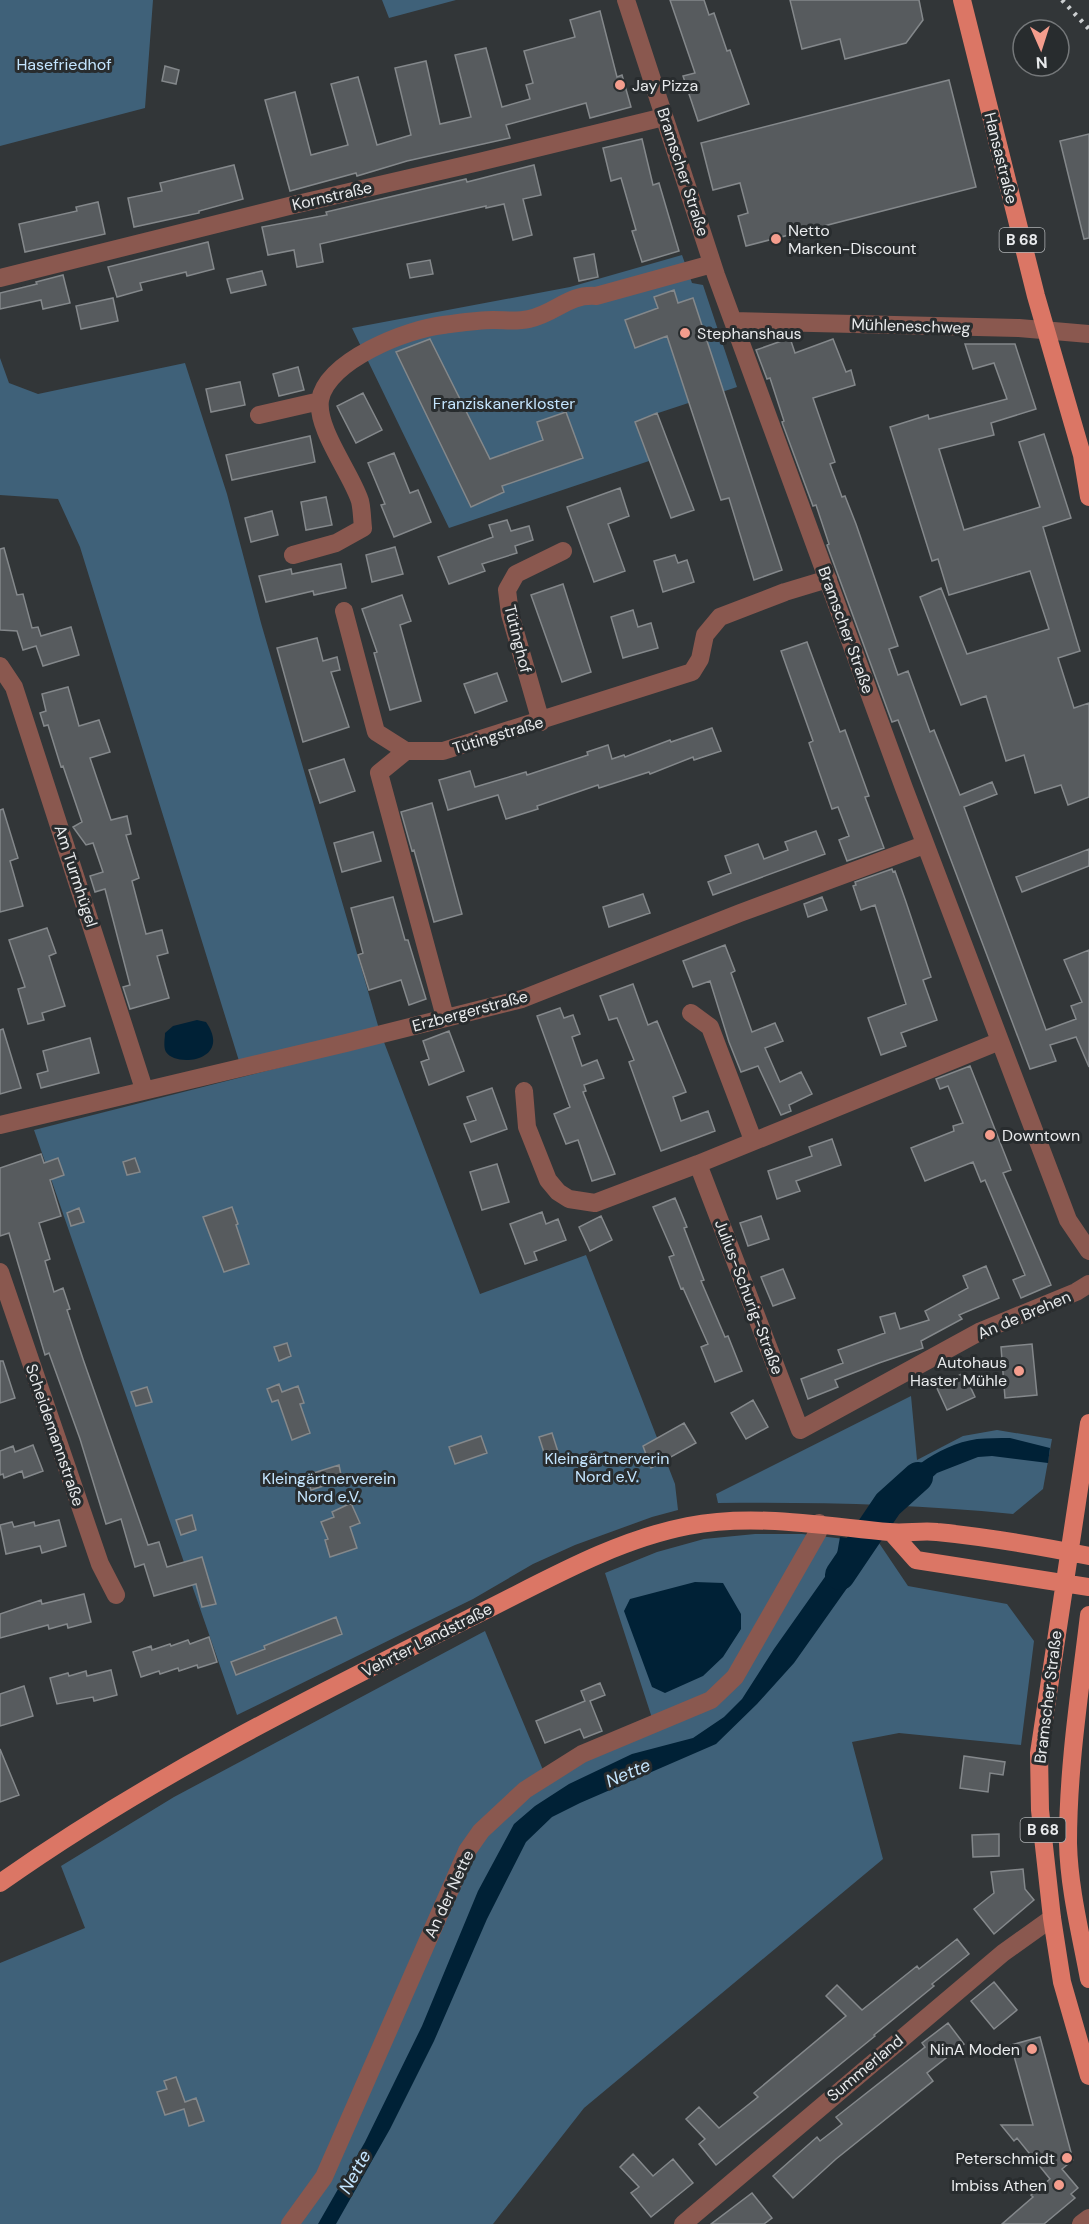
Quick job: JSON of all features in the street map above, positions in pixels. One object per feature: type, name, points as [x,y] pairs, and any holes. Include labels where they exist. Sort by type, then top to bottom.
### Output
[{"type":"main road","name":"Hansastraße","points":[[962,0],[1045,330],[1085,461],[1089,497]]},
{"type":"main road","name":"Bramscher Straße","points":[[1089,1423],[1039,1753],[1040,1810],[1052,1918],[1062,1982],[1089,2076]]},
{"type":"main road","name":"Vehrter Landstraße","points":[[0,1883],[71,1834],[158,1781],[386,1660],[583,1563],[624,1545],[686,1526],[732,1522],[819,1524],[889,1532],[933,1531],[1026,1543],[1089,1556]]},
{"type":"main road","points":[[889,1532],[916,1560],[1089,1587]]},
{"type":"main road","name":"Bramscher Straße","points":[[1089,1615],[1070,1776],[1068,1846],[1074,1902],[1089,1979]]},
{"type":"street","name":"Bramscher Straße","points":[[626,0],[712,264],[924,844],[1068,1220],[1089,1251]]},
{"type":"street","name":"Kornstraße","points":[[0,278],[289,206],[664,117]]},
{"type":"street","points":[[293,555],[336,543],[363,528],[360,501],[323,423],[320,400],[326,386],[345,364],[361,354],[412,332],[441,325],[494,320],[515,322],[531,319],[549,314],[574,297],[596,296],[712,264]]},
{"type":"street","name":"Mühleneschweg","points":[[733,321],[1045,330],[1089,334]]},
{"type":"street","points":[[259,415],[320,400]]},
{"type":"street","name":"Tütinghof","points":[[541,722],[510,614],[507,590],[516,574],[563,551]]},
{"type":"street","name":"Tütingstraße","points":[[406,751],[443,752],[692,672],[700,659],[705,635],[720,617],[785,592],[828,579]]},
{"type":"street","points":[[344,610],[376,732],[406,751],[379,773],[445,1017]]},
{"type":"street","name":"Am Turmhügel","points":[[0,666],[14,687],[144,1089]]},
{"type":"street","name":"Erzbergerstraße","points":[[0,1125],[144,1089],[335,1046],[522,999],[740,912],[924,844]]},
{"type":"street","points":[[691,1013],[710,1027],[753,1140]]},
{"type":"street","points":[[524,1091],[526,1127],[548,1180],[558,1192],[569,1199],[584,1202],[607,1200],[1000,1041]]},
{"type":"street","name":"Julius-Schurig-Straße","points":[[698,1164],[800,1430]]},
{"type":"street","name":"Scheidemannstraße","points":[[0,1272],[100,1564],[116,1595]]},
{"type":"street","name":"An de Brehen","points":[[800,1430],[981,1331],[1076,1292],[1089,1284]]},
{"type":"street","name":"An der Nette","points":[[290,2224],[324,2177],[467,1851],[481,1831],[525,1790],[582,1754],[711,1700],[735,1677],[818,1532],[819,1524]]},
{"type":"street","name":"Summerland","points":[[683,2224],[1003,1953],[1052,1918]]},
{"type":"street","points":[[1081,2224],[1089,2218]]},
{"type":"green space","name":"Hasefriedhof","points":[[0,0],[153,0],[145,108],[0,146]]},
{"type":"green space","points":[[382,0],[456,0],[389,18]]},
{"type":"green space","name":"Franziskanerkloster","points":[[682,255],[692,283],[703,285],[737,387],[646,417],[661,457],[449,528],[352,328],[570,287]]},
{"type":"green space","points":[[0,358],[9,383],[38,394],[185,363],[227,494],[261,623],[379,1029],[480,1294],[586,1255],[675,1484],[678,1510],[575,1545],[533,1564],[473,1599],[237,1715],[34,1130],[336,1053],[239,1061],[80,547],[58,499],[0,495]]},
{"type":"green space","points":[[911,1396],[917,1460],[963,1436],[997,1430],[1052,1439],[1043,1489],[1013,1514],[866,1504],[718,1503],[716,1494]]},
{"type":"green space","points":[[755,1534],[802,1534],[879,1543],[908,1586],[1007,1604],[1034,1641],[1021,1745],[899,1733],[852,1742],[883,1859],[584,2108],[493,2224],[297,2224],[324,2164],[282,2224],[0,2224],[0,1963],[85,1928],[61,1866],[174,1797],[485,1631],[543,1770],[652,1718],[605,1573],[657,1552],[704,1539]]},
{"type":"water","points":[[197,1020],[206,1022],[212,1035],[213,1045],[208,1053],[190,1060],[172,1057],[165,1050],[165,1033],[173,1026]]},
{"type":"water","points":[[1010,1438],[1050,1448],[1048,1463],[992,1456],[978,1457],[937,1473],[913,1495],[905,1506],[874,1503],[908,1472],[948,1448],[977,1439]]},
{"type":"water","points":[[840,1537],[879,1543],[794,1663],[716,1744],[552,1817],[526,1842],[487,1919],[434,2041],[390,2129],[336,2224],[318,2224],[365,2142],[422,2026],[478,1891],[514,1824],[535,1806],[569,1784],[632,1754],[693,1738],[724,1717],[742,1699],[827,1574],[837,1554]]},
{"type":"water","points":[[695,1582],[723,1583],[741,1614],[741,1629],[723,1657],[703,1676],[665,1693],[652,1687],[624,1611],[630,1599]]},
{"type":"building","points":[[670,0],[704,0],[709,15],[714,13],[749,104],[698,121],[683,76],[695,73]]},
{"type":"building","points":[[790,0],[919,0],[923,20],[906,43],[845,59],[840,39],[802,49]]},
{"type":"building","points":[[600,11],[617,77],[622,75],[631,107],[590,118],[586,103],[506,125],[510,138],[407,161],[357,176],[356,173],[290,191],[265,100],[295,92],[311,155],[348,145],[331,84],[358,77],[377,145],[411,135],[395,68],[426,61],[440,124],[471,117],[455,55],[486,48],[502,107],[530,99],[526,85],[533,83],[524,51],[575,37],[570,20]]},
{"type":"building","points":[[165,66],[179,70],[176,84],[162,81]]},
{"type":"building","points":[[949,80],[976,187],[746,246],[738,216],[748,213],[740,183],[713,190],[701,143]]},
{"type":"building","points":[[1089,134],[1089,238],[1084,239],[1060,141]]},
{"type":"building","points":[[642,139],[653,185],[659,183],[679,251],[642,262],[632,231],[636,230],[621,178],[611,181],[603,148]]},
{"type":"building","points":[[234,165],[243,199],[199,211],[199,213],[134,227],[128,198],[162,191],[160,183]]},
{"type":"building","points":[[534,165],[541,195],[523,199],[532,235],[513,240],[504,204],[486,208],[486,206],[320,244],[323,262],[297,267],[294,250],[268,255],[262,227],[327,215],[326,212],[466,179],[467,182]]},
{"type":"building","points":[[98,202],[105,234],[25,252],[19,224],[77,211],[76,207]]},
{"type":"building","points":[[208,242],[214,269],[187,276],[186,272],[140,283],[142,290],[117,297],[108,267]]},
{"type":"building","points":[[594,254],[598,277],[579,281],[574,258]]},
{"type":"building","points":[[430,260],[433,274],[410,278],[407,264]]},
{"type":"building","points":[[262,271],[266,285],[231,293],[227,279]]},
{"type":"building","points":[[63,275],[70,303],[43,309],[41,300],[0,309],[0,293]]},
{"type":"building","points":[[674,290],[678,303],[693,298],[782,570],[754,580],[729,498],[721,500],[667,336],[635,348],[625,320],[658,308],[654,297]]},
{"type":"building","points":[[113,298],[118,321],[81,329],[76,306]]},
{"type":"building","points":[[790,338],[795,353],[833,339],[846,372],[851,370],[855,385],[813,398],[835,462],[830,464],[842,497],[845,496],[856,524],[898,646],[889,649],[898,675],[908,671],[930,732],[934,730],[960,795],[992,782],[997,794],[964,807],[1046,1030],[1076,1019],[1071,1006],[1082,1002],[1064,960],[1089,950],[1089,1067],[1076,1037],[1050,1045],[1056,1061],[1030,1069],[898,720],[892,722],[827,545],[829,544],[816,505],[813,506],[783,425],[784,421],[770,378],[767,379],[756,350]]},
{"type":"building","points":[[430,339],[490,459],[543,440],[537,422],[566,412],[583,458],[502,486],[504,492],[471,507],[396,352]]},
{"type":"building","points":[[965,344],[1015,344],[1036,409],[991,423],[994,435],[939,449],[964,530],[1040,507],[1019,442],[1044,434],[1071,518],[1043,527],[1080,651],[1058,658],[1074,708],[1089,703],[1089,797],[1068,805],[1061,785],[1035,793],[1024,755],[1006,761],[986,696],[961,705],[920,597],[941,588],[967,654],[1049,629],[1030,571],[949,595],[938,559],[932,561],[890,427],[928,415],[929,419],[1007,399],[994,363],[973,369]]},
{"type":"building","points":[[298,367],[304,390],[279,396],[273,374]]},
{"type":"building","points":[[240,382],[245,405],[211,412],[206,389]]},
{"type":"building","points":[[363,393],[382,430],[356,443],[337,406]]},
{"type":"building","points":[[657,413],[694,510],[671,518],[635,422]]},
{"type":"building","points":[[310,436],[315,462],[232,480],[226,455]]},
{"type":"building","points":[[394,453],[410,493],[418,490],[431,522],[394,537],[381,505],[385,504],[368,463]]},
{"type":"building","points":[[620,488],[629,516],[608,524],[625,571],[594,582],[567,507]]},
{"type":"building","points":[[326,497],[332,525],[306,530],[301,502]]},
{"type":"building","points":[[272,511],[278,535],[251,542],[245,518]]},
{"type":"building","points":[[507,520],[511,531],[529,526],[533,540],[515,546],[517,553],[482,564],[485,571],[449,584],[438,557],[493,537],[489,525]]},
{"type":"building","points":[[395,547],[403,574],[372,582],[366,555]]},
{"type":"building","points":[[4,548],[17,595],[23,594],[32,628],[38,627],[41,636],[71,627],[79,655],[43,666],[36,646],[23,650],[17,631],[0,630],[0,549]]},
{"type":"building","points":[[675,555],[678,563],[687,560],[694,582],[663,592],[654,561]]},
{"type":"building","points":[[341,564],[346,588],[314,595],[313,591],[266,602],[259,576],[291,569],[292,574]]},
{"type":"building","points":[[563,584],[591,672],[562,682],[531,595]]},
{"type":"building","points":[[402,595],[411,621],[400,625],[421,701],[390,710],[374,653],[377,652],[362,609]]},
{"type":"building","points":[[633,610],[638,627],[651,623],[658,648],[623,658],[611,617]]},
{"type":"building","points":[[317,638],[323,661],[337,657],[340,670],[331,672],[349,727],[303,742],[277,648]]},
{"type":"building","points":[[807,642],[840,732],[845,730],[869,796],[865,797],[884,848],[847,861],[839,840],[849,836],[838,807],[832,809],[809,743],[813,741],[781,651]]},
{"type":"building","points":[[497,673],[507,701],[475,713],[464,684]]},
{"type":"building","points":[[68,687],[79,726],[99,720],[110,752],[90,758],[111,820],[127,816],[131,834],[126,835],[139,878],[132,881],[146,934],[162,930],[168,953],[157,956],[169,998],[130,1009],[123,987],[130,985],[105,889],[95,892],[90,876],[103,872],[93,843],[86,845],[73,827],[82,822],[48,725],[44,726],[40,713],[46,711],[42,694]]},
{"type":"building","points":[[712,728],[721,751],[694,760],[693,757],[650,774],[649,772],[599,788],[598,785],[506,819],[498,795],[448,810],[439,780],[470,771],[475,787],[526,772],[527,775],[588,755],[587,752],[608,745],[612,759],[624,755],[625,757],[670,740],[671,742]]},
{"type":"building","points":[[344,759],[355,791],[320,803],[309,770]]},
{"type":"building","points":[[432,803],[462,914],[434,922],[401,812]]},
{"type":"building","points":[[3,809],[18,858],[10,861],[23,906],[0,912],[0,810]]},
{"type":"building","points":[[816,831],[825,854],[713,895],[708,882],[731,873],[725,856],[758,844],[764,859],[788,850],[785,842]]},
{"type":"building","points":[[373,832],[381,861],[342,872],[334,843]]},
{"type":"building","points":[[1089,849],[1089,866],[1022,892],[1016,877]]},
{"type":"building","points":[[892,869],[893,872],[895,871],[931,977],[923,980],[937,1020],[901,1033],[906,1046],[881,1055],[868,1018],[906,1004],[875,905],[861,910],[853,886],[856,885],[855,882]]},
{"type":"building","points":[[643,894],[650,913],[609,927],[603,907]]},
{"type":"building","points":[[393,897],[405,940],[408,940],[426,999],[409,1005],[401,980],[369,990],[358,955],[363,953],[351,908]]},
{"type":"building","points":[[822,897],[827,910],[808,917],[804,904]]},
{"type":"building","points":[[47,928],[56,953],[49,956],[65,1006],[42,1013],[44,1020],[28,1024],[18,989],[25,987],[9,940]]},
{"type":"building","points":[[725,945],[735,971],[731,973],[752,1032],[775,1023],[783,1041],[765,1048],[780,1082],[801,1072],[812,1094],[789,1105],[791,1111],[781,1115],[758,1066],[741,1072],[710,981],[693,987],[683,961]]},
{"type":"building","points":[[633,984],[648,1025],[657,1021],[686,1092],[673,1097],[681,1121],[708,1111],[715,1131],[661,1151],[629,1062],[634,1060],[617,1018],[609,1020],[600,996]]},
{"type":"building","points":[[560,1008],[564,1018],[573,1015],[580,1034],[572,1037],[582,1066],[597,1060],[604,1078],[584,1085],[586,1091],[583,1092],[615,1174],[592,1181],[578,1140],[566,1144],[554,1114],[570,1107],[537,1016]]},
{"type":"building","points":[[3,1029],[21,1088],[0,1094],[0,1030]]},
{"type":"building","points":[[449,1031],[464,1071],[429,1085],[421,1062],[429,1059],[423,1041]]},
{"type":"building","points":[[90,1038],[99,1073],[41,1088],[37,1074],[48,1071],[43,1051]]},
{"type":"building","points":[[970,1066],[1011,1170],[1003,1173],[1051,1285],[1021,1298],[1013,1280],[1025,1275],[985,1180],[981,1182],[973,1162],[925,1181],[911,1148],[954,1131],[953,1126],[963,1123],[948,1086],[940,1089],[936,1079]]},
{"type":"building","points":[[492,1088],[507,1129],[471,1142],[464,1124],[476,1120],[467,1097]]},
{"type":"building","points":[[832,1139],[841,1165],[796,1181],[800,1191],[777,1199],[768,1171],[812,1156],[809,1147]]},
{"type":"building","points":[[41,1154],[44,1163],[58,1158],[64,1175],[50,1180],[61,1216],[39,1223],[50,1259],[45,1261],[54,1292],[63,1288],[70,1309],[67,1310],[83,1359],[148,1545],[159,1542],[167,1567],[202,1557],[216,1604],[202,1607],[196,1584],[154,1596],[144,1564],[135,1567],[121,1519],[106,1524],[80,1439],[49,1353],[45,1355],[9,1233],[0,1236],[0,1168]]},
{"type":"building","points":[[135,1158],[140,1172],[127,1175],[123,1162]]},
{"type":"building","points":[[497,1164],[509,1202],[482,1210],[470,1172]]},
{"type":"building","points":[[675,1198],[704,1280],[701,1281],[742,1371],[715,1382],[701,1347],[708,1344],[683,1288],[681,1289],[669,1257],[674,1255],[653,1207]]},
{"type":"building","points":[[232,1207],[249,1264],[224,1272],[203,1217]]},
{"type":"building","points":[[79,1208],[84,1222],[71,1226],[67,1213]]},
{"type":"building","points":[[542,1212],[546,1224],[558,1219],[566,1240],[534,1252],[537,1260],[525,1264],[510,1224]]},
{"type":"building","points":[[601,1216],[612,1240],[590,1251],[579,1227]]},
{"type":"building","points":[[761,1216],[769,1239],[748,1246],[740,1223]]},
{"type":"building","points":[[986,1266],[999,1298],[959,1315],[962,1319],[921,1341],[923,1348],[835,1380],[838,1387],[808,1399],[801,1379],[843,1363],[838,1350],[885,1333],[880,1317],[895,1313],[900,1329],[929,1320],[925,1311],[968,1288],[963,1276]]},
{"type":"building","points":[[783,1269],[795,1298],[773,1306],[761,1277]]},
{"type":"building","points":[[287,1343],[291,1356],[279,1361],[274,1347]]},
{"type":"building","name":"Autohaus Haster Mühle","points":[[1032,1344],[1037,1395],[1005,1398],[1001,1347]]},
{"type":"building","points":[[0,1361],[3,1361],[15,1398],[0,1403]]},
{"type":"building","points":[[964,1373],[975,1397],[947,1410],[936,1386]]},
{"type":"building","points":[[279,1384],[282,1392],[298,1386],[304,1403],[300,1404],[310,1433],[292,1440],[278,1400],[272,1402],[267,1389]]},
{"type":"building","points":[[147,1387],[152,1402],[136,1406],[131,1392]]},
{"type":"building","points":[[753,1400],[768,1427],[746,1439],[731,1413]]},
{"type":"building","points":[[684,1423],[696,1443],[651,1468],[643,1446]]},
{"type":"building","points":[[552,1433],[560,1458],[547,1462],[539,1437]]},
{"type":"building","points":[[481,1436],[487,1453],[455,1464],[449,1447]]},
{"type":"building","points":[[33,1445],[43,1471],[24,1478],[22,1471],[4,1478],[3,1474],[0,1475],[0,1451],[13,1446],[15,1452]]},
{"type":"building","points":[[339,1465],[342,1480],[311,1490],[307,1475]]},
{"type":"building","points":[[351,1503],[360,1523],[350,1527],[357,1548],[330,1557],[325,1540],[328,1539],[321,1522],[334,1517],[332,1512]]},
{"type":"building","points":[[192,1515],[196,1530],[181,1535],[176,1520]]},
{"type":"building","points":[[59,1520],[66,1546],[42,1553],[40,1546],[6,1554],[0,1525],[12,1522],[14,1527],[34,1522],[35,1526]]},
{"type":"building","points":[[84,1594],[91,1622],[68,1628],[67,1624],[49,1629],[48,1625],[0,1638],[0,1614],[41,1600],[42,1604]]},
{"type":"building","points":[[336,1617],[342,1634],[236,1675],[231,1662]]},
{"type":"building","points":[[209,1637],[217,1662],[179,1671],[178,1668],[160,1674],[159,1671],[141,1677],[133,1652],[151,1646],[152,1650],[170,1644],[171,1646],[188,1640],[190,1644]]},
{"type":"building","points":[[111,1670],[117,1695],[94,1701],[93,1697],[57,1704],[50,1678],[86,1671],[87,1676]]},
{"type":"building","points":[[600,1683],[605,1695],[590,1701],[602,1731],[584,1738],[580,1729],[545,1743],[536,1721],[585,1701],[581,1691]]},
{"type":"building","points":[[24,1686],[33,1716],[0,1726],[0,1694]]},
{"type":"building","points":[[0,1749],[19,1795],[0,1802]]},
{"type":"building","points":[[964,1756],[1005,1762],[1003,1775],[990,1773],[988,1792],[960,1788]]},
{"type":"building","points":[[999,1834],[999,1856],[973,1857],[972,1835]]},
{"type":"building","points":[[1023,1869],[1025,1889],[1034,1900],[994,1934],[974,1909],[994,1893],[991,1872]]},
{"type":"building","points":[[957,1939],[969,1954],[875,2036],[716,2165],[699,2144],[705,2139],[686,2119],[699,2107],[719,2128],[758,2097],[754,2093],[846,2016],[826,1996],[837,1985],[862,2010],[917,1966],[919,1969]]},
{"type":"building","points":[[994,1982],[1017,2010],[994,2029],[971,2001]]},
{"type":"building","points":[[948,2023],[964,2044],[927,2073],[933,2081],[836,2159],[793,2198],[773,2176],[817,2137],[820,2141],[842,2124],[836,2117],[925,2047],[922,2043]]},
{"type":"building","points":[[1040,2037],[1073,2160],[1062,2169],[1078,2188],[1071,2194],[1075,2198],[1044,2224],[1002,2224],[1050,2179],[1017,2138],[1014,2141],[1001,2125],[1033,2125],[1011,2045]]},
{"type":"building","points":[[176,2077],[185,2102],[196,2098],[204,2121],[189,2126],[184,2109],[165,2115],[157,2092],[167,2089],[164,2081]]},
{"type":"building","points":[[633,2154],[653,2176],[673,2159],[693,2183],[651,2217],[631,2193],[639,2187],[620,2167]]},
{"type":"building","points":[[752,2193],[772,2218],[764,2224],[711,2224]]},
{"type":"waterway","name":"Nette","points":[[840,1575],[888,1504],[918,1477]]},
{"type":"railway","points":[[1062,0],[1089,29]]},
{"type":"place","name":"Jay Pizza","points":[[620,85]]},
{"type":"place","name":"Netto Marken-Discount","points":[[776,239]]},
{"type":"place","name":"Stephanshaus","points":[[685,333]]},
{"type":"place","name":"Downtown","points":[[990,1135]]},
{"type":"place","name":"Autohaus Haster Mühle","points":[[1019,1371]]},
{"type":"place","name":"NinA Moden","points":[[1032,2049]]},
{"type":"place","name":"Peterschmidt","points":[[1067,2158]]},
{"type":"place","name":"Imbiss Athen","points":[[1059,2185]]},
{"type":"park label","name":"Kleingärtnerverin Nord e.V.","points":[[607,1467]]},
{"type":"park label","name":"Kleingärtnerverein Nord e.V.","points":[[329,1487]]}]
